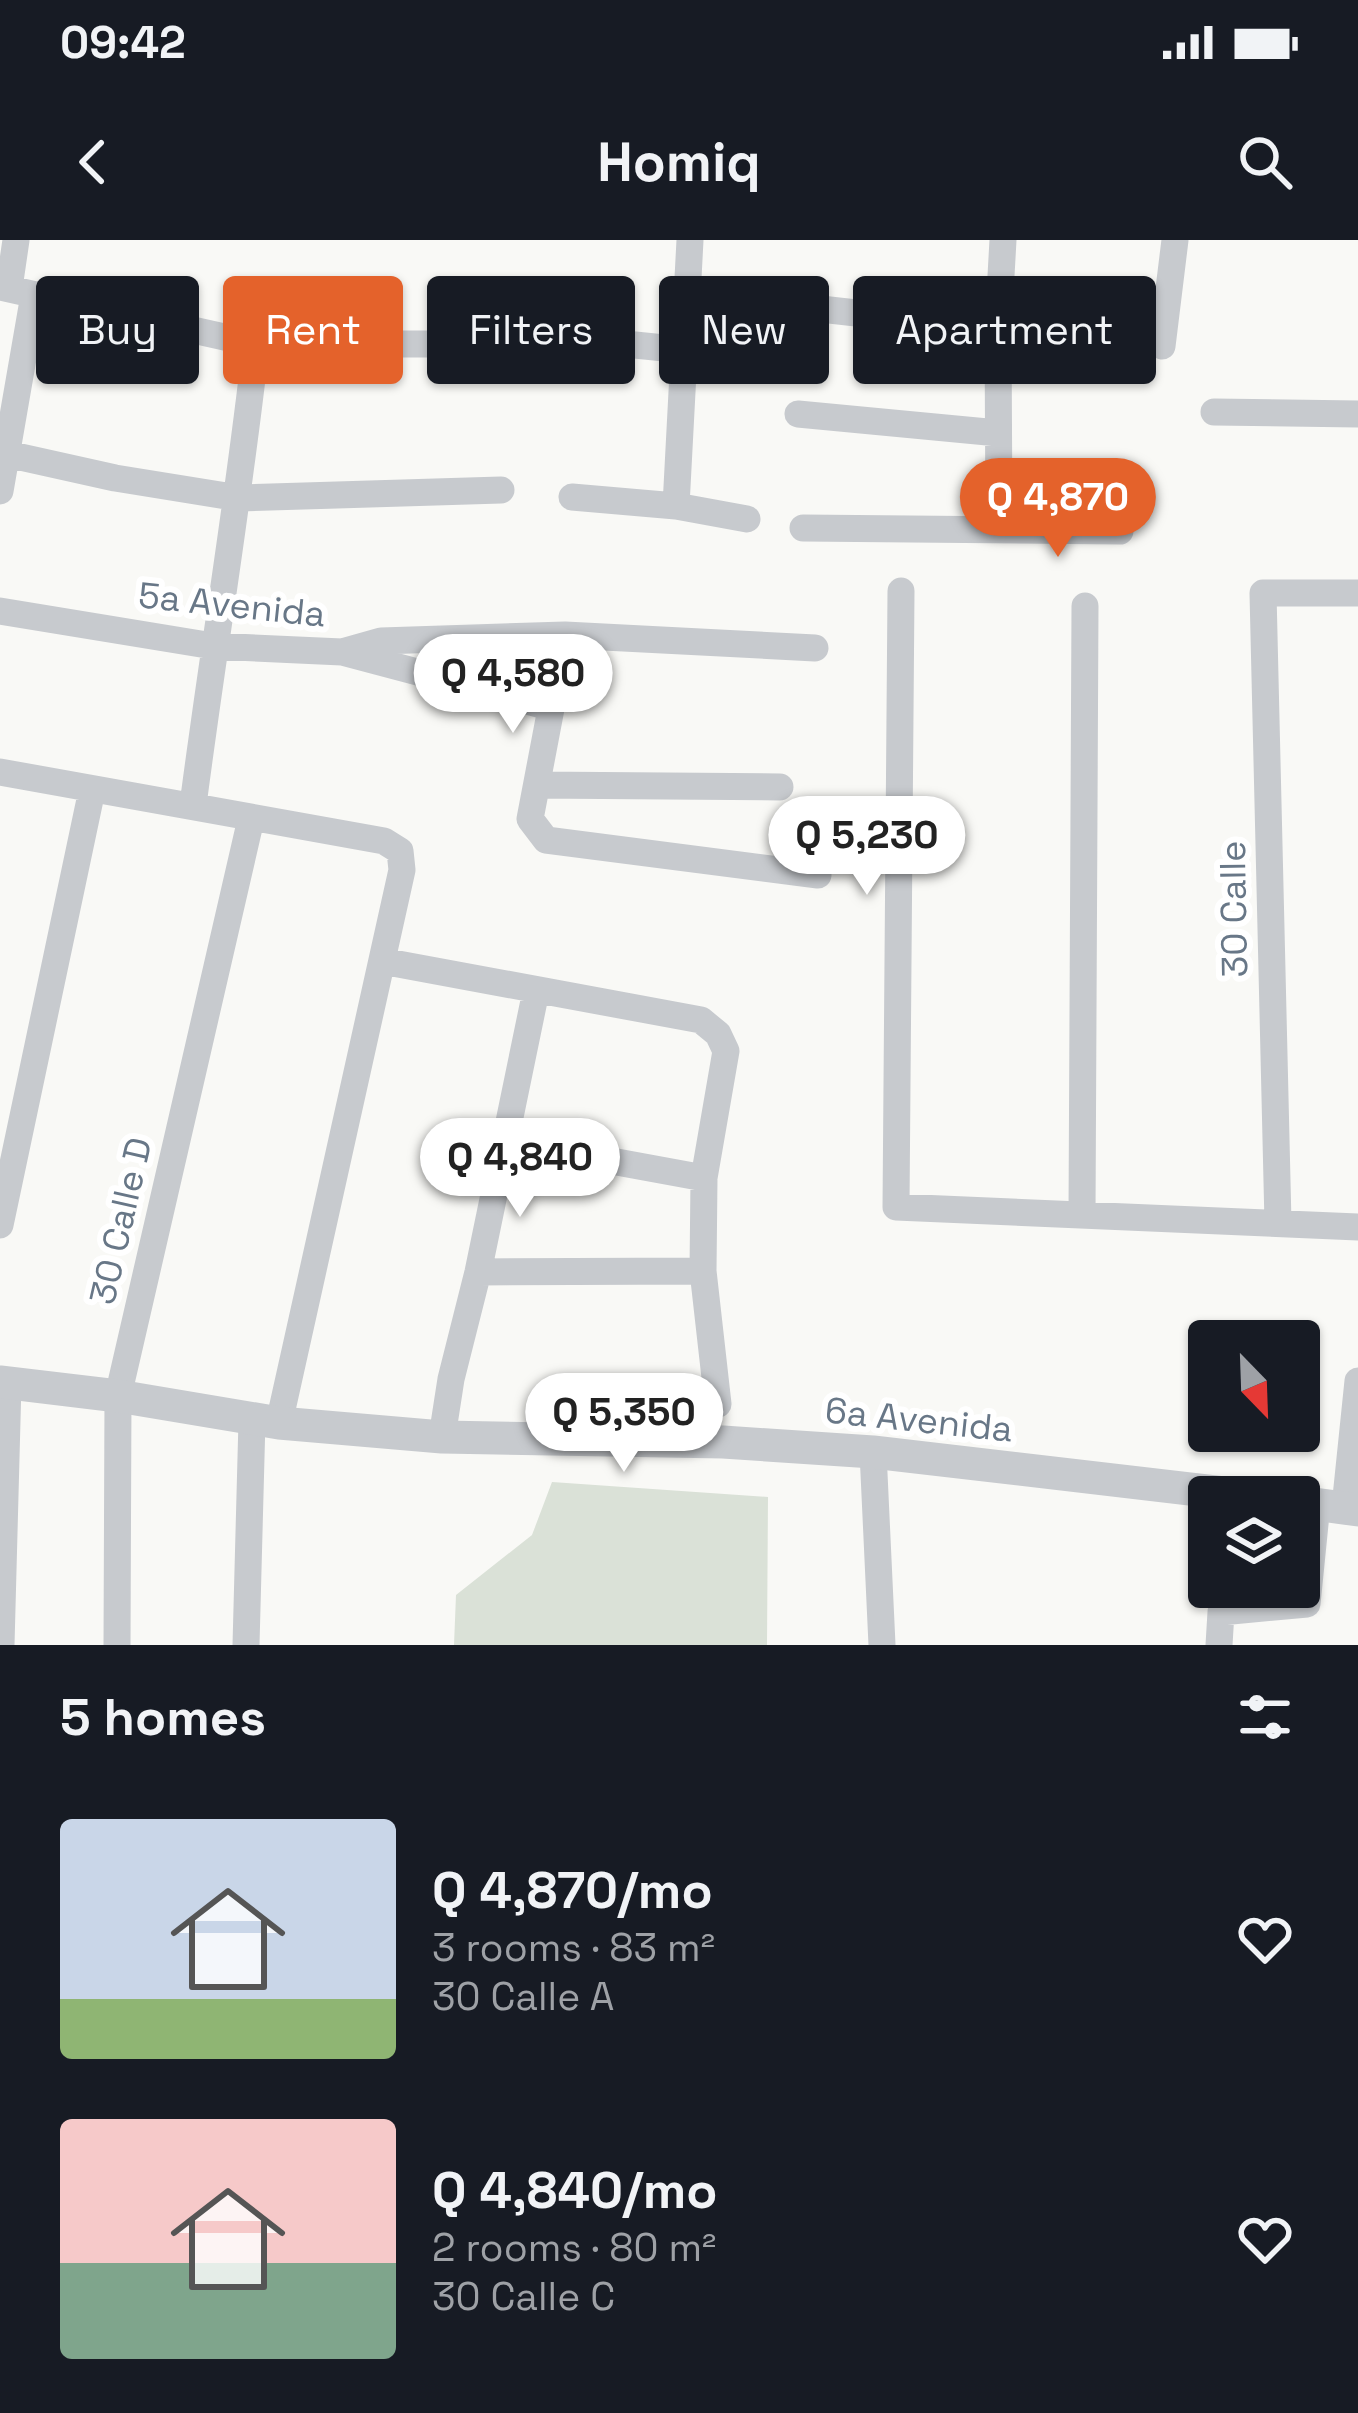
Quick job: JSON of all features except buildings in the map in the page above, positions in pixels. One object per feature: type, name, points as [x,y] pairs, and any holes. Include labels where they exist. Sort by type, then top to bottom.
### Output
[{"type":"street","points":[[0,491],[7,454],[16,240]]},
{"type":"street","points":[[688,276],[690,240]]},
{"type":"street","points":[[1001,276],[1003,240]]},
{"type":"street","points":[[1162,346],[1175,240]]},
{"type":"street","points":[[14,290],[223,337]]},
{"type":"street","points":[[193,805],[252,384]]},
{"type":"street","points":[[676,506],[682,384]]},
{"type":"street","points":[[998,384],[999,527]]},
{"type":"street","points":[[1214,412],[1358,414]]},
{"type":"street","points":[[798,414],[998,433]]},
{"type":"street","points":[[7,454],[239,498],[500,490]]},
{"type":"street","points":[[572,497],[676,506],[747,520]]},
{"type":"street","points":[[802,528],[1120,531]]},
{"type":"street","points":[[901,591],[896,1207],[1358,1227]]},
{"type":"street","name":"30 Calle","points":[[1278,1223],[1263,593],[1358,593]]},
{"type":"street","points":[[1082,1215],[1085,606]]},
{"type":"street","name":"5a Avenida","points":[[0,610],[213,646],[342,652],[382,640],[565,635],[815,648]]},
{"type":"street","points":[[565,635],[530,819],[535,830],[546,840],[818,875]]},
{"type":"street","points":[[342,652],[549,707]]},
{"type":"street","points":[[0,772],[384,841],[400,851],[402,870],[382,961],[266,1422],[246,1645]]},
{"type":"street","points":[[536,785],[780,787]]},
{"type":"street","points":[[0,1225],[92,790]]},
{"type":"street","name":"30 Calle D","points":[[117,1645],[118,1396],[250,819]]},
{"type":"street","points":[[382,961],[701,1020],[718,1034],[726,1052],[704,1178],[703,1270],[718,1404]]},
{"type":"street","points":[[442,1437],[536,991]]},
{"type":"street","points":[[503,1141],[704,1178]]},
{"type":"street","points":[[478,1272],[703,1270]]},
{"type":"street","points":[[1219,1645],[1221,1612],[1307,1604],[1358,1381]]},
{"type":"street","points":[[1,1645],[4,1382]]},
{"type":"street","name":"6a Avenida","points":[[4,1382],[266,1422],[442,1437],[723,1442],[873,1452],[1188,1489]]},
{"type":"street","points":[[873,1452],[882,1645]]},
{"type":"shaded area","points":[[552,1482],[768,1497],[767,1645],[454,1645],[456,1595],[532,1535]]}]
